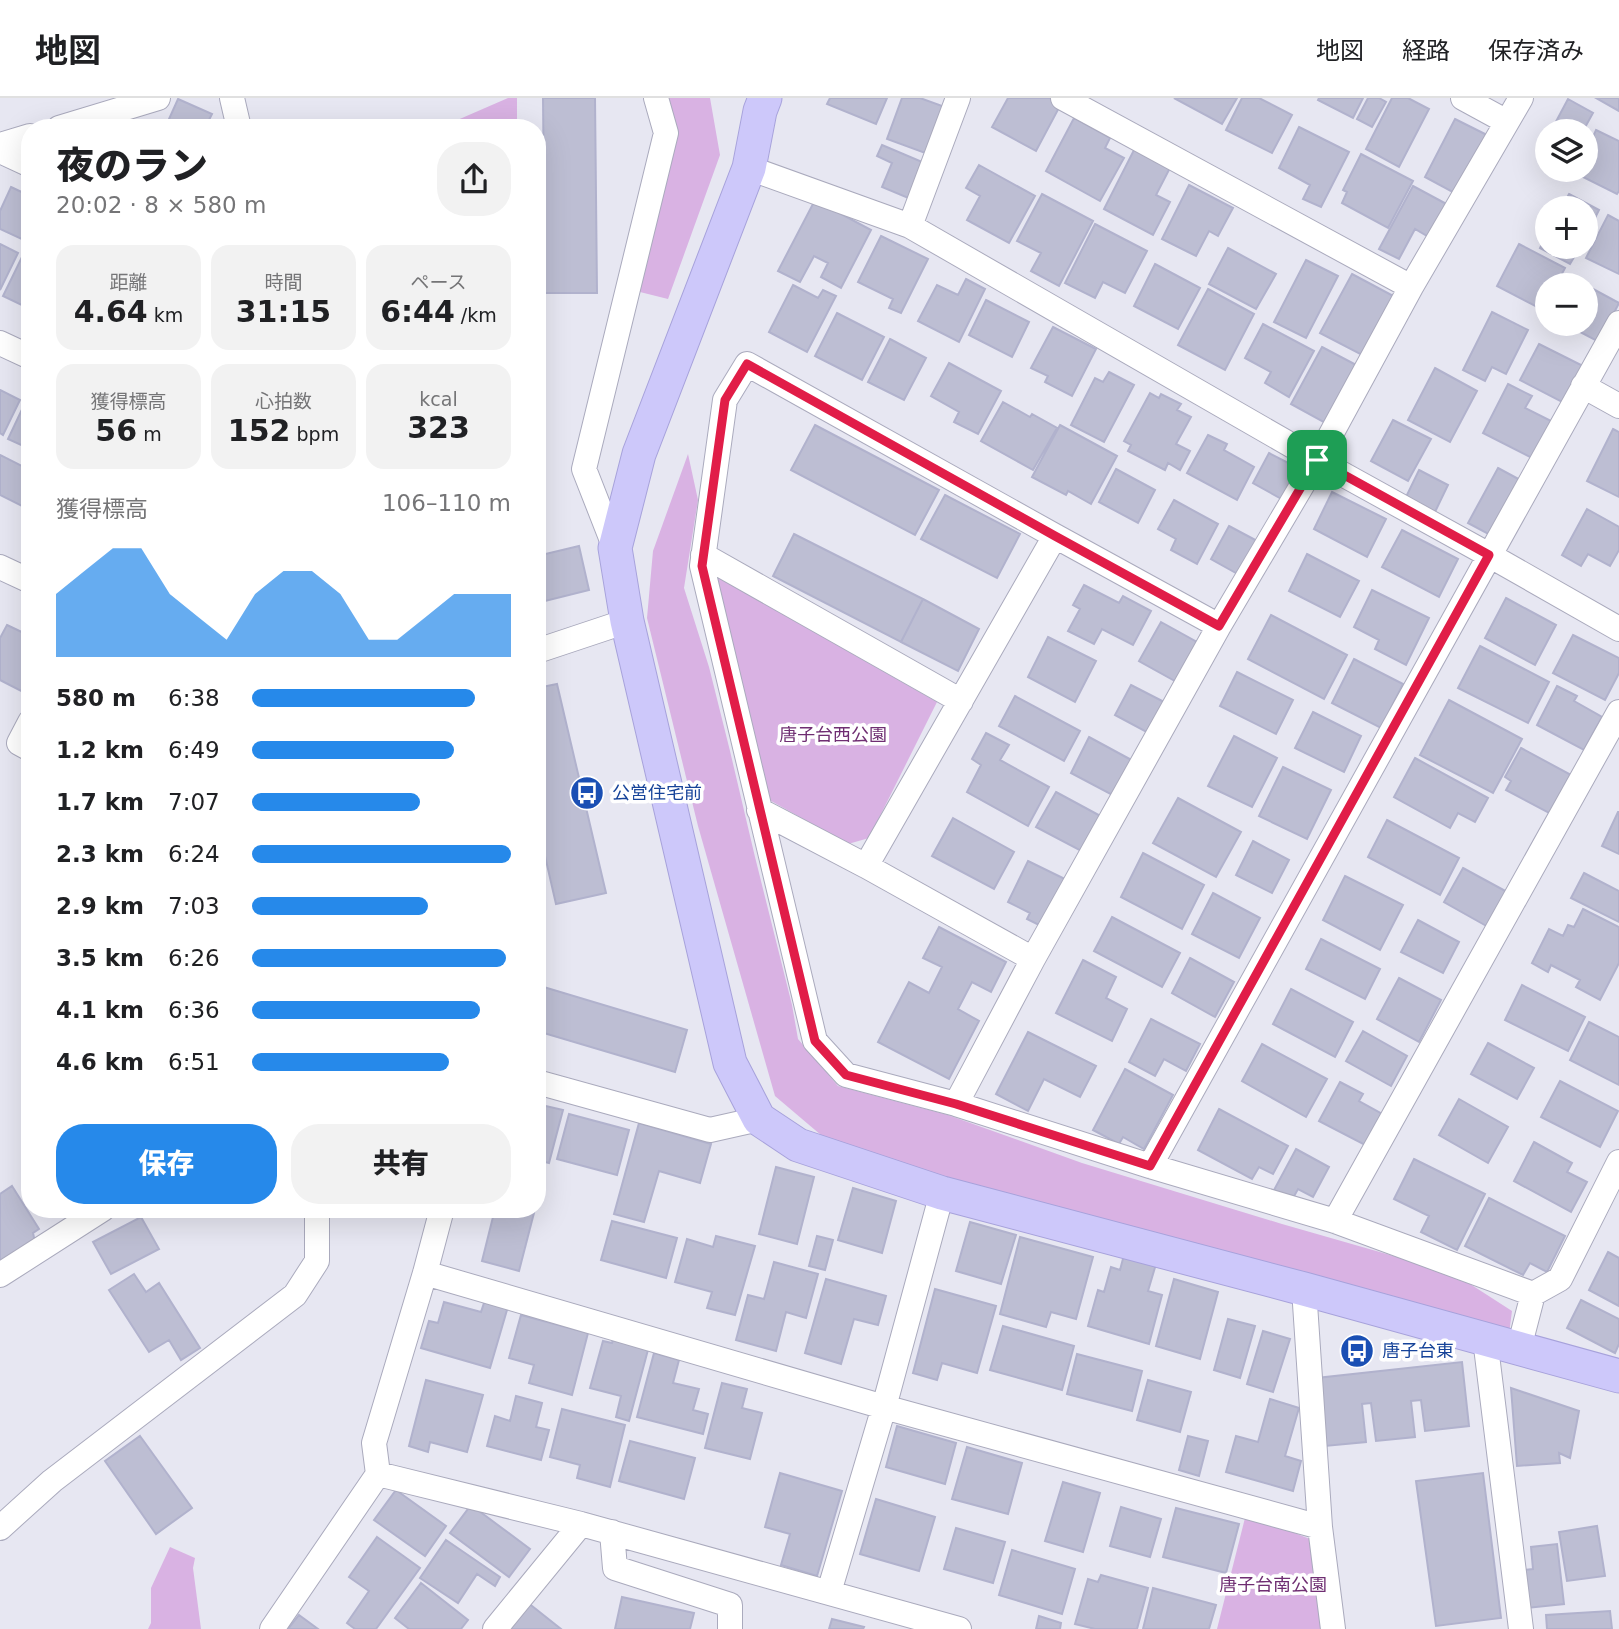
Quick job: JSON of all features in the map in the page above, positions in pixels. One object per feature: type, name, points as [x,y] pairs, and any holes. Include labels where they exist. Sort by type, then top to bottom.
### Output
[{"type":"street","points":[[89,119],[158,98]]},
{"type":"street","points":[[232,98],[237,119]]},
{"type":"street","points":[[656,98],[666,133],[584,469],[615,548],[627,621],[730,1063],[760,1119],[798,1145],[942,1193],[1619,1376]]},
{"type":"street","points":[[910,226],[958,98]]},
{"type":"street","points":[[1063,98],[1411,287]]},
{"type":"street","points":[[1463,98],[1507,122]]},
{"type":"street","points":[[956,1104],[1033,959],[1219,626],[1317,460],[1411,287],[1521,98]]},
{"type":"street","points":[[615,548],[639,454],[749,168],[758,102]]},
{"type":"street","points":[[0,145],[21,139]]},
{"type":"street","points":[[0,151],[21,161]]},
{"type":"street","points":[[749,168],[910,226],[1317,460],[1619,629]]},
{"type":"street","points":[[1150,1166],[1619,323]]},
{"type":"street","points":[[0,343],[21,353]]},
{"type":"street","points":[[1219,626],[747,364],[725,400],[702,566],[815,1041],[846,1075],[956,1104],[1335,1222],[1533,1294]]},
{"type":"street","points":[[1583,386],[1619,406]]},
{"type":"street","points":[[866,866],[1055,536]]},
{"type":"street","points":[[703,555],[961,701]]},
{"type":"street","points":[[0,567],[21,577]]},
{"type":"street","points":[[546,648],[627,621]]},
{"type":"street","points":[[1335,1222],[1619,712]]},
{"type":"street","points":[[759,810],[1033,959]]},
{"type":"street","points":[[546,1084],[710,1130],[760,1119]]},
{"type":"street","points":[[1519,1348],[1533,1294],[1560,1279],[1619,1162]]},
{"type":"street","points":[[829,1592],[884,1407],[942,1193]]},
{"type":"street","points":[[0,1275],[89,1218]]},
{"type":"street","points":[[0,1528],[51,1481],[295,1295],[317,1261],[317,1218]]},
{"type":"street","points":[[272,1629],[378,1474],[374,1443],[440,1218]]},
{"type":"street","points":[[425,1273],[884,1407],[1320,1527]]},
{"type":"street","points":[[1304,1289],[1320,1527],[1333,1629]]},
{"type":"street","points":[[1485,1339],[1521,1629]]},
{"type":"street","points":[[378,1474],[612,1532],[959,1629]]},
{"type":"street","points":[[495,1629],[581,1524]]},
{"type":"street","points":[[612,1532],[615,1568],[730,1605],[730,1629]]},
{"type":"green space","points":[[508,98],[517,98],[517,119],[460,119]]},
{"type":"green space","points":[[665,98],[710,98],[720,155],[668,299],[640,292],[674,128]]},
{"type":"green space","points":[[688,454],[698,500],[684,588],[709,667],[798,1039],[838,1086],[948,1115],[1082,1163],[1453,1273],[1512,1311],[1509,1334],[918,1172],[828,1141],[775,1096],[698,826],[647,618],[653,551]]},
{"type":"green space","name":"唐子台西公園","points":[[717,577],[937,702],[869,838],[848,844],[764,797]]},
{"type":"green space","name":"唐子台南公園","points":[[1246,1514],[1310,1539],[1323,1629],[1217,1629]]},
{"type":"green space","points":[[170,1547],[195,1558],[193,1568],[201,1629],[148,1629],[151,1623],[151,1588]]},
{"type":"building","points":[[543,98],[595,98],[597,293],[546,293],[546,119],[543,119]]},
{"type":"building","points":[[830,98],[887,98],[876,124],[827,104]]},
{"type":"building","points":[[902,98],[920,98],[945,107],[928,154],[887,139]]},
{"type":"building","points":[[1008,98],[1050,98],[1061,104],[1036,151],[992,127]]},
{"type":"building","points":[[1174,98],[1237,98],[1222,124]]},
{"type":"building","points":[[1242,98],[1259,98],[1292,115],[1272,153],[1226,130]]},
{"type":"building","points":[[1363,98],[1353,118],[1318,100]]},
{"type":"building","points":[[1368,98],[1379,98],[1386,102],[1372,127],[1357,119]]},
{"type":"building","points":[[1392,98],[1408,98],[1429,109],[1399,167],[1366,149]]},
{"type":"building","points":[[1596,98],[1619,98],[1619,111]]},
{"type":"building","points":[[178,99],[212,114],[210,119],[169,119]]},
{"type":"building","points":[[1568,99],[1593,113],[1590,119],[1557,119]]},
{"type":"building","points":[[1074,118],[1110,138],[1105,148],[1124,158],[1100,201],[1046,171]]},
{"type":"building","points":[[1455,119],[1491,137],[1460,196],[1425,177]]},
{"type":"building","points":[[1299,127],[1349,152],[1321,207],[1303,199],[1310,185],[1279,168]]},
{"type":"building","points":[[1598,131],[1619,141],[1617,194],[1593,182],[1598,182]]},
{"type":"building","points":[[882,145],[927,164],[913,200],[882,187],[892,163],[877,156]]},
{"type":"building","points":[[1135,148],[1171,166],[1156,195],[1170,202],[1153,235],[1104,209]]},
{"type":"building","points":[[1361,154],[1413,181],[1388,228],[1342,203],[1347,192],[1343,190]]},
{"type":"building","points":[[979,165],[1035,196],[1009,243],[967,220],[980,196],[966,188]]},
{"type":"building","points":[[1189,185],[1233,208],[1218,236],[1209,231],[1196,256],[1162,239]]},
{"type":"building","points":[[1413,186],[1452,207],[1434,240],[1415,229],[1399,259],[1379,249]]},
{"type":"building","points":[[11,187],[21,192],[21,239],[0,229],[0,211]]},
{"type":"building","points":[[1042,194],[1093,221],[1059,286],[1031,271],[1041,253],[1017,241]]},
{"type":"building","points":[[815,200],[871,230],[841,288],[821,277],[828,263],[814,256],[800,282],[778,271]]},
{"type":"building","points":[[1608,215],[1619,221],[1619,274],[1588,259],[1598,259],[1598,235]]},
{"type":"building","points":[[1095,224],[1147,251],[1125,293],[1103,282],[1095,298],[1065,283]]},
{"type":"building","points":[[881,236],[928,259],[901,313],[889,308],[893,299],[858,282]]},
{"type":"building","points":[[0,244],[18,253],[0,290]]},
{"type":"building","points":[[1519,244],[1535,252],[1535,259],[1548,259],[1565,268],[1562,273],[1535,273],[1535,306],[1497,286]]},
{"type":"building","points":[[1228,248],[1276,274],[1256,309],[1209,284]]},
{"type":"building","points":[[21,259],[21,305],[3,296]]},
{"type":"building","points":[[1561,259],[1573,259],[1570,264]]},
{"type":"building","points":[[1306,260],[1338,276],[1306,338],[1274,322]]},
{"type":"building","points":[[1155,264],[1200,288],[1178,329],[1134,306]]},
{"type":"building","points":[[1352,274],[1397,298],[1366,357],[1320,333]]},
{"type":"building","points":[[966,279],[985,289],[959,342],[918,321],[937,285],[958,295]]},
{"type":"building","points":[[793,285],[818,298],[823,290],[836,296],[807,352],[769,332]]},
{"type":"building","points":[[1208,289],[1254,314],[1225,370],[1178,345]]},
{"type":"building","points":[[1598,292],[1619,303],[1599,342],[1588,336],[1598,336]]},
{"type":"building","points":[[986,300],[1029,322],[1012,357],[969,335]]},
{"type":"building","points":[[1492,312],[1528,330],[1506,374],[1492,367],[1485,381],[1463,370]]},
{"type":"building","points":[[837,313],[884,337],[862,380],[815,356]]},
{"type":"building","points":[[1263,324],[1314,351],[1289,397],[1265,383],[1271,372],[1245,358]]},
{"type":"building","points":[[1053,327],[1096,349],[1072,396],[1045,382],[1048,376],[1031,368]]},
{"type":"building","points":[[890,339],[926,358],[904,400],[868,382]]},
{"type":"building","points":[[1539,344],[1585,367],[1566,404],[1520,380]]},
{"type":"building","points":[[1322,347],[1360,367],[1329,425],[1291,404]]},
{"type":"building","points":[[949,363],[1001,391],[978,434],[954,422],[959,412],[931,396]]},
{"type":"building","points":[[1435,368],[1477,391],[1450,442],[1408,420]]},
{"type":"building","points":[[1109,372],[1134,385],[1104,442],[1071,425],[1095,378],[1103,382]]},
{"type":"building","points":[[1508,384],[1532,396],[1525,408],[1551,421],[1532,458],[1483,433]]},
{"type":"building","points":[[0,390],[20,400],[3,435],[0,433]]},
{"type":"building","points":[[1150,393],[1159,398],[1161,394],[1181,404],[1177,410],[1191,417],[1176,444],[1190,451],[1180,470],[1168,463],[1165,470],[1128,451],[1131,445],[1124,441]]},
{"type":"building","points":[[1003,402],[1057,428],[1033,470],[981,441]]},
{"type":"building","points":[[21,411],[21,445],[8,439]]},
{"type":"building","points":[[1393,420],[1431,439],[1408,481],[1371,461]]},
{"type":"building","points":[[815,425],[939,490],[915,535],[791,470]]},
{"type":"building","points":[[1060,425],[1117,456],[1091,504],[1068,491],[1066,495],[1032,477]]},
{"type":"building","points":[[1613,429],[1619,432],[1619,497],[1587,481]]},
{"type":"building","points":[[1208,435],[1227,444],[1224,450],[1254,467],[1237,500],[1187,473]]},
{"type":"building","points":[[1269,453],[1302,470],[1285,501],[1253,483]]},
{"type":"building","points":[[0,455],[21,466],[21,506],[0,495]]},
{"type":"building","points":[[1498,468],[1524,482],[1494,537],[1468,523]]},
{"type":"building","points":[[1116,469],[1155,490],[1138,523],[1099,502]]},
{"type":"building","points":[[1419,470],[1448,485],[1434,514],[1405,499]]},
{"type":"building","points":[[1332,492],[1386,519],[1367,557],[1314,529]]},
{"type":"building","points":[[945,495],[1020,534],[997,578],[921,539]]},
{"type":"building","points":[[1174,500],[1218,524],[1197,564],[1171,550],[1176,539],[1158,529]]},
{"type":"building","points":[[1587,509],[1619,527],[1619,550],[1610,566],[1588,554],[1581,566],[1562,555]]},
{"type":"building","points":[[1229,526],[1261,543],[1243,577],[1211,559]]},
{"type":"building","points":[[1402,530],[1458,559],[1439,597],[1382,567]]},
{"type":"building","points":[[794,534],[923,599],[901,642],[773,576]]},
{"type":"building","points":[[579,546],[589,590],[546,601],[546,554]]},
{"type":"building","points":[[1307,554],[1359,581],[1340,617],[1289,591]]},
{"type":"building","points":[[1084,585],[1119,603],[1123,596],[1151,611],[1133,645],[1102,629],[1094,644],[1068,631],[1080,609],[1073,605]]},
{"type":"building","points":[[1372,590],[1429,618],[1406,665],[1375,649],[1379,640],[1354,627]]},
{"type":"building","points":[[1506,598],[1556,625],[1535,665],[1485,638]]},
{"type":"building","points":[[923,599],[979,629],[958,671],[901,642]]},
{"type":"building","points":[[1271,615],[1347,655],[1324,699],[1248,659]]},
{"type":"building","points":[[1161,622],[1204,646],[1182,685],[1139,661]]},
{"type":"building","points":[[7,625],[21,632],[21,691],[0,680],[0,638]]},
{"type":"building","points":[[1573,635],[1619,658],[1619,673],[1605,700],[1553,673]]},
{"type":"building","points":[[1048,637],[1096,661],[1075,702],[1028,677]]},
{"type":"building","points":[[1480,646],[1549,682],[1528,723],[1458,688]]},
{"type":"building","points":[[1354,659],[1403,684],[1381,728],[1332,703]]},
{"type":"building","points":[[1237,672],[1293,700],[1276,734],[1220,706]]},
{"type":"building","points":[[557,684],[606,893],[556,904],[546,860],[546,686]]},
{"type":"building","points":[[1131,685],[1170,705],[1154,736],[1115,715]]},
{"type":"building","points":[[1557,686],[1577,696],[1574,701],[1602,717],[1584,750],[1537,725]]},
{"type":"building","points":[[1015,696],[1080,731],[1064,761],[999,726]]},
{"type":"building","points":[[1449,700],[1522,739],[1493,793],[1420,755]]},
{"type":"building","points":[[1313,712],[1361,736],[1344,772],[1295,748]]},
{"type":"building","points":[[986,733],[1009,745],[1000,760],[1049,787],[1028,826],[967,792],[981,765],[972,759]]},
{"type":"building","points":[[1234,736],[1277,758],[1252,807],[1208,786]]},
{"type":"building","points":[[1089,737],[1137,763],[1118,798],[1071,773]]},
{"type":"building","points":[[1521,748],[1571,775],[1551,814],[1506,790],[1511,781],[1505,777]]},
{"type":"building","points":[[1415,758],[1488,798],[1475,822],[1458,813],[1450,828],[1394,797]]},
{"type":"building","points":[[1283,767],[1331,790],[1307,839],[1259,816]]},
{"type":"building","points":[[1056,792],[1106,819],[1087,854],[1036,827]]},
{"type":"building","points":[[1178,798],[1241,832],[1216,877],[1153,843]]},
{"type":"building","points":[[1619,812],[1619,854],[1602,846]]},
{"type":"building","points":[[953,818],[1014,852],[994,889],[932,856]]},
{"type":"building","points":[[1387,820],[1459,858],[1440,895],[1368,857]]},
{"type":"building","points":[[1253,841],[1289,860],[1272,893],[1236,875]]},
{"type":"building","points":[[1143,853],[1204,885],[1182,929],[1121,897]]},
{"type":"building","points":[[1028,861],[1071,882],[1047,929],[1027,919],[1030,913],[1008,902]]},
{"type":"building","points":[[1463,868],[1509,893],[1490,928],[1444,902]]},
{"type":"building","points":[[1584,873],[1619,891],[1619,922],[1571,898]]},
{"type":"building","points":[[1345,876],[1403,905],[1380,950],[1323,920]]},
{"type":"building","points":[[1213,893],[1260,918],[1239,958],[1192,934]]},
{"type":"building","points":[[1583,909],[1619,927],[1619,963],[1600,1000],[1576,987],[1580,980],[1551,965],[1548,972],[1532,963],[1549,929],[1563,936],[1568,925],[1574,927]]},
{"type":"building","points":[[1112,917],[1180,953],[1162,987],[1094,951]]},
{"type":"building","points":[[1418,920],[1459,942],[1443,973],[1401,952]]},
{"type":"building","points":[[939,927],[1006,962],[991,992],[972,982],[958,1009],[979,1021],[949,1079],[878,1042],[909,982],[929,993],[942,967],[923,958]]},
{"type":"building","points":[[1321,939],[1380,969],[1365,999],[1306,969]]},
{"type":"building","points":[[1190,958],[1234,982],[1215,1017],[1172,993]]},
{"type":"building","points":[[1083,960],[1116,977],[1106,998],[1127,1009],[1112,1041],[1056,1013]]},
{"type":"building","points":[[1399,978],[1441,1000],[1419,1042],[1377,1019]]},
{"type":"building","points":[[1522,985],[1585,1017],[1568,1051],[1505,1020]]},
{"type":"building","points":[[546,988],[687,1030],[675,1072],[546,1034]]},
{"type":"building","points":[[1291,989],[1353,1022],[1335,1057],[1273,1024]]},
{"type":"building","points":[[1151,1019],[1200,1044],[1186,1071],[1164,1059],[1155,1076],[1129,1062]]},
{"type":"building","points":[[1589,1022],[1619,1037],[1619,1085],[1570,1060]]},
{"type":"building","points":[[1363,1031],[1407,1056],[1391,1086],[1346,1061]]},
{"type":"building","points":[[1028,1032],[1096,1066],[1080,1097],[1044,1079],[1028,1111],[996,1094]]},
{"type":"building","points":[[1488,1043],[1534,1068],[1517,1099],[1471,1074]]},
{"type":"building","points":[[1262,1044],[1327,1079],[1306,1117],[1242,1081]]},
{"type":"building","points":[[1125,1069],[1173,1095],[1144,1149],[1123,1137],[1119,1144],[1093,1130]]},
{"type":"building","points":[[1560,1081],[1618,1111],[1600,1147],[1541,1117]]},
{"type":"building","points":[[1340,1082],[1363,1094],[1359,1101],[1384,1115],[1367,1146],[1319,1121]]},
{"type":"building","points":[[1459,1099],[1508,1127],[1488,1163],[1439,1135]]},
{"type":"building","points":[[546,1106],[563,1110],[549,1163],[546,1162]]},
{"type":"building","points":[[1219,1109],[1288,1146],[1273,1174],[1259,1167],[1252,1179],[1198,1150]]},
{"type":"building","points":[[569,1114],[629,1130],[617,1175],[557,1159]]},
{"type":"building","points":[[639,1123],[711,1144],[700,1183],[659,1171],[644,1222],[614,1214]]},
{"type":"building","points":[[1534,1142],[1572,1163],[1567,1172],[1587,1182],[1571,1212],[1514,1181]]},
{"type":"building","points":[[1296,1149],[1329,1167],[1313,1197],[1298,1189],[1292,1200],[1274,1190]]},
{"type":"building","points":[[1414,1159],[1485,1194],[1457,1250],[1421,1232],[1429,1216],[1394,1199]]},
{"type":"building","points":[[776,1167],[814,1177],[797,1244],[759,1234]]},
{"type":"building","points":[[12,1186],[21,1200],[21,1218],[32,1218],[39,1229],[33,1233],[35,1242],[0,1264],[0,1194]]},
{"type":"building","points":[[853,1188],[896,1201],[882,1253],[838,1240]]},
{"type":"building","points":[[1489,1198],[1565,1236],[1547,1272],[1530,1263],[1523,1275],[1465,1246]]},
{"type":"building","points":[[142,1218],[159,1249],[111,1274],[93,1242]]},
{"type":"building","points":[[493,1218],[533,1218],[519,1271],[482,1261]]},
{"type":"building","points":[[612,1221],[677,1238],[666,1278],[601,1260]]},
{"type":"building","points":[[970,1222],[1016,1235],[1001,1284],[956,1271]]},
{"type":"building","points":[[716,1236],[755,1246],[735,1315],[707,1308],[712,1292],[675,1282],[687,1239],[713,1247]]},
{"type":"building","points":[[817,1236],[833,1240],[825,1270],[809,1266]]},
{"type":"building","points":[[1020,1237],[1093,1257],[1076,1319],[1051,1312],[1046,1327],[1000,1314]]},
{"type":"building","points":[[1608,1252],[1619,1258],[1619,1306],[1589,1290]]},
{"type":"building","points":[[1124,1255],[1156,1264],[1148,1291],[1162,1295],[1149,1344],[1088,1326],[1098,1290],[1104,1292],[1111,1267],[1120,1270]]},
{"type":"building","points":[[774,1262],[818,1274],[806,1318],[786,1312],[776,1351],[736,1340],[748,1295],[764,1299]]},
{"type":"building","points":[[134,1274],[146,1292],[159,1283],[200,1348],[181,1360],[169,1340],[149,1352],[109,1290]]},
{"type":"building","points":[[826,1279],[886,1296],[878,1325],[854,1319],[841,1364],[805,1353]]},
{"type":"building","points":[[1174,1279],[1218,1292],[1200,1359],[1156,1346]]},
{"type":"building","points":[[935,1289],[996,1306],[977,1373],[942,1363],[937,1380],[913,1373]]},
{"type":"building","points":[[486,1297],[509,1303],[490,1368],[421,1348],[429,1321],[438,1323],[444,1302],[481,1312]]},
{"type":"building","points":[[1581,1300],[1619,1319],[1619,1344],[1615,1353],[1567,1328]]},
{"type":"building","points":[[521,1315],[588,1333],[572,1395],[529,1383],[534,1365],[509,1358]]},
{"type":"building","points":[[1228,1319],[1255,1326],[1240,1378],[1214,1370]]},
{"type":"building","points":[[1003,1326],[1074,1346],[1062,1390],[990,1370]]},
{"type":"building","points":[[1263,1331],[1290,1339],[1273,1392],[1247,1384]]},
{"type":"building","points":[[614,1337],[649,1346],[629,1421],[616,1417],[621,1396],[590,1388],[603,1341],[612,1343]]},
{"type":"building","points":[[654,1353],[679,1360],[673,1383],[699,1389],[693,1410],[708,1414],[703,1434],[637,1417]]},
{"type":"building","points":[[1077,1354],[1142,1371],[1132,1411],[1067,1394]]},
{"type":"building","points":[[1462,1362],[1469,1426],[1425,1431],[1421,1400],[1411,1401],[1415,1437],[1376,1441],[1371,1403],[1362,1404],[1366,1442],[1325,1446],[1317,1378]]},
{"type":"building","points":[[426,1380],[483,1395],[467,1452],[430,1442],[428,1452],[409,1446]]},
{"type":"building","points":[[1148,1380],[1191,1392],[1180,1432],[1137,1420]]},
{"type":"building","points":[[722,1383],[747,1389],[742,1408],[762,1413],[750,1459],[705,1448]]},
{"type":"building","points":[[1511,1388],[1579,1411],[1570,1458],[1559,1453],[1560,1463],[1517,1466]]},
{"type":"building","points":[[516,1396],[542,1403],[536,1427],[549,1430],[541,1460],[487,1446],[495,1416],[510,1421]]},
{"type":"building","points":[[1270,1399],[1299,1408],[1285,1456],[1301,1461],[1293,1491],[1226,1472],[1236,1436],[1258,1442]]},
{"type":"building","points":[[562,1409],[625,1425],[610,1487],[577,1478],[580,1465],[550,1457]]},
{"type":"building","points":[[897,1426],[956,1443],[945,1484],[886,1467]]},
{"type":"building","points":[[140,1436],[192,1508],[156,1534],[105,1461]]},
{"type":"building","points":[[1188,1436],[1208,1441],[1199,1476],[1179,1470]]},
{"type":"building","points":[[630,1441],[695,1458],[684,1499],[619,1481]]},
{"type":"building","points":[[967,1447],[1022,1463],[1008,1514],[952,1499]]},
{"type":"building","points":[[780,1473],[842,1491],[817,1576],[781,1565],[790,1534],[765,1527]]},
{"type":"building","points":[[1483,1473],[1501,1618],[1436,1626],[1416,1481]]},
{"type":"building","points":[[1063,1482],[1100,1493],[1083,1552],[1045,1541]]},
{"type":"building","points":[[396,1490],[446,1526],[425,1556],[374,1520]]},
{"type":"building","points":[[876,1499],[935,1517],[919,1571],[860,1554]]},
{"type":"building","points":[[471,1505],[530,1549],[509,1577],[450,1533]]},
{"type":"building","points":[[1121,1507],[1161,1519],[1150,1557],[1110,1546]]},
{"type":"building","points":[[1176,1508],[1239,1524],[1226,1573],[1163,1557]]},
{"type":"building","points":[[1597,1526],[1605,1576],[1567,1581],[1559,1532]]},
{"type":"building","points":[[956,1528],[1005,1542],[993,1583],[944,1569]]},
{"type":"building","points":[[377,1537],[420,1568],[376,1629],[355,1629],[347,1623],[369,1591],[349,1577]]},
{"type":"building","points":[[446,1540],[500,1577],[495,1586],[477,1574],[458,1603],[420,1578]]},
{"type":"building","points":[[1557,1544],[1564,1604],[1527,1608],[1523,1570],[1533,1569],[1531,1547]]},
{"type":"building","points":[[1012,1550],[1075,1569],[1062,1614],[999,1595]]},
{"type":"building","points":[[1101,1575],[1148,1588],[1137,1629],[1095,1629],[1075,1624],[1088,1579],[1098,1582]]},
{"type":"building","points":[[421,1583],[468,1620],[461,1629],[409,1629],[395,1618]]},
{"type":"building","points":[[1153,1588],[1216,1605],[1209,1629],[1143,1629]]},
{"type":"building","points":[[622,1597],[694,1613],[690,1629],[615,1629]]},
{"type":"building","points":[[527,1602],[561,1629],[505,1629]]},
{"type":"building","points":[[1610,1611],[1612,1629],[1547,1629],[1546,1615]]},
{"type":"building","points":[[299,1615],[318,1629],[288,1629]]},
{"type":"building","points":[[1039,1616],[1061,1623],[1060,1629],[1036,1629]]},
{"type":"building","points":[[832,1619],[864,1627],[829,1629]]},
{"type":"place","name":"公営住宅前","points":[[587,793]]},
{"type":"place","name":"唐子台東","points":[[1357,1351]]},
{"type":"route","points":[[747,364],[1219,626],[1317,460],[1489,555],[1150,1166],[956,1104],[846,1075],[815,1041],[702,566],[725,400],[747,364]]}]
